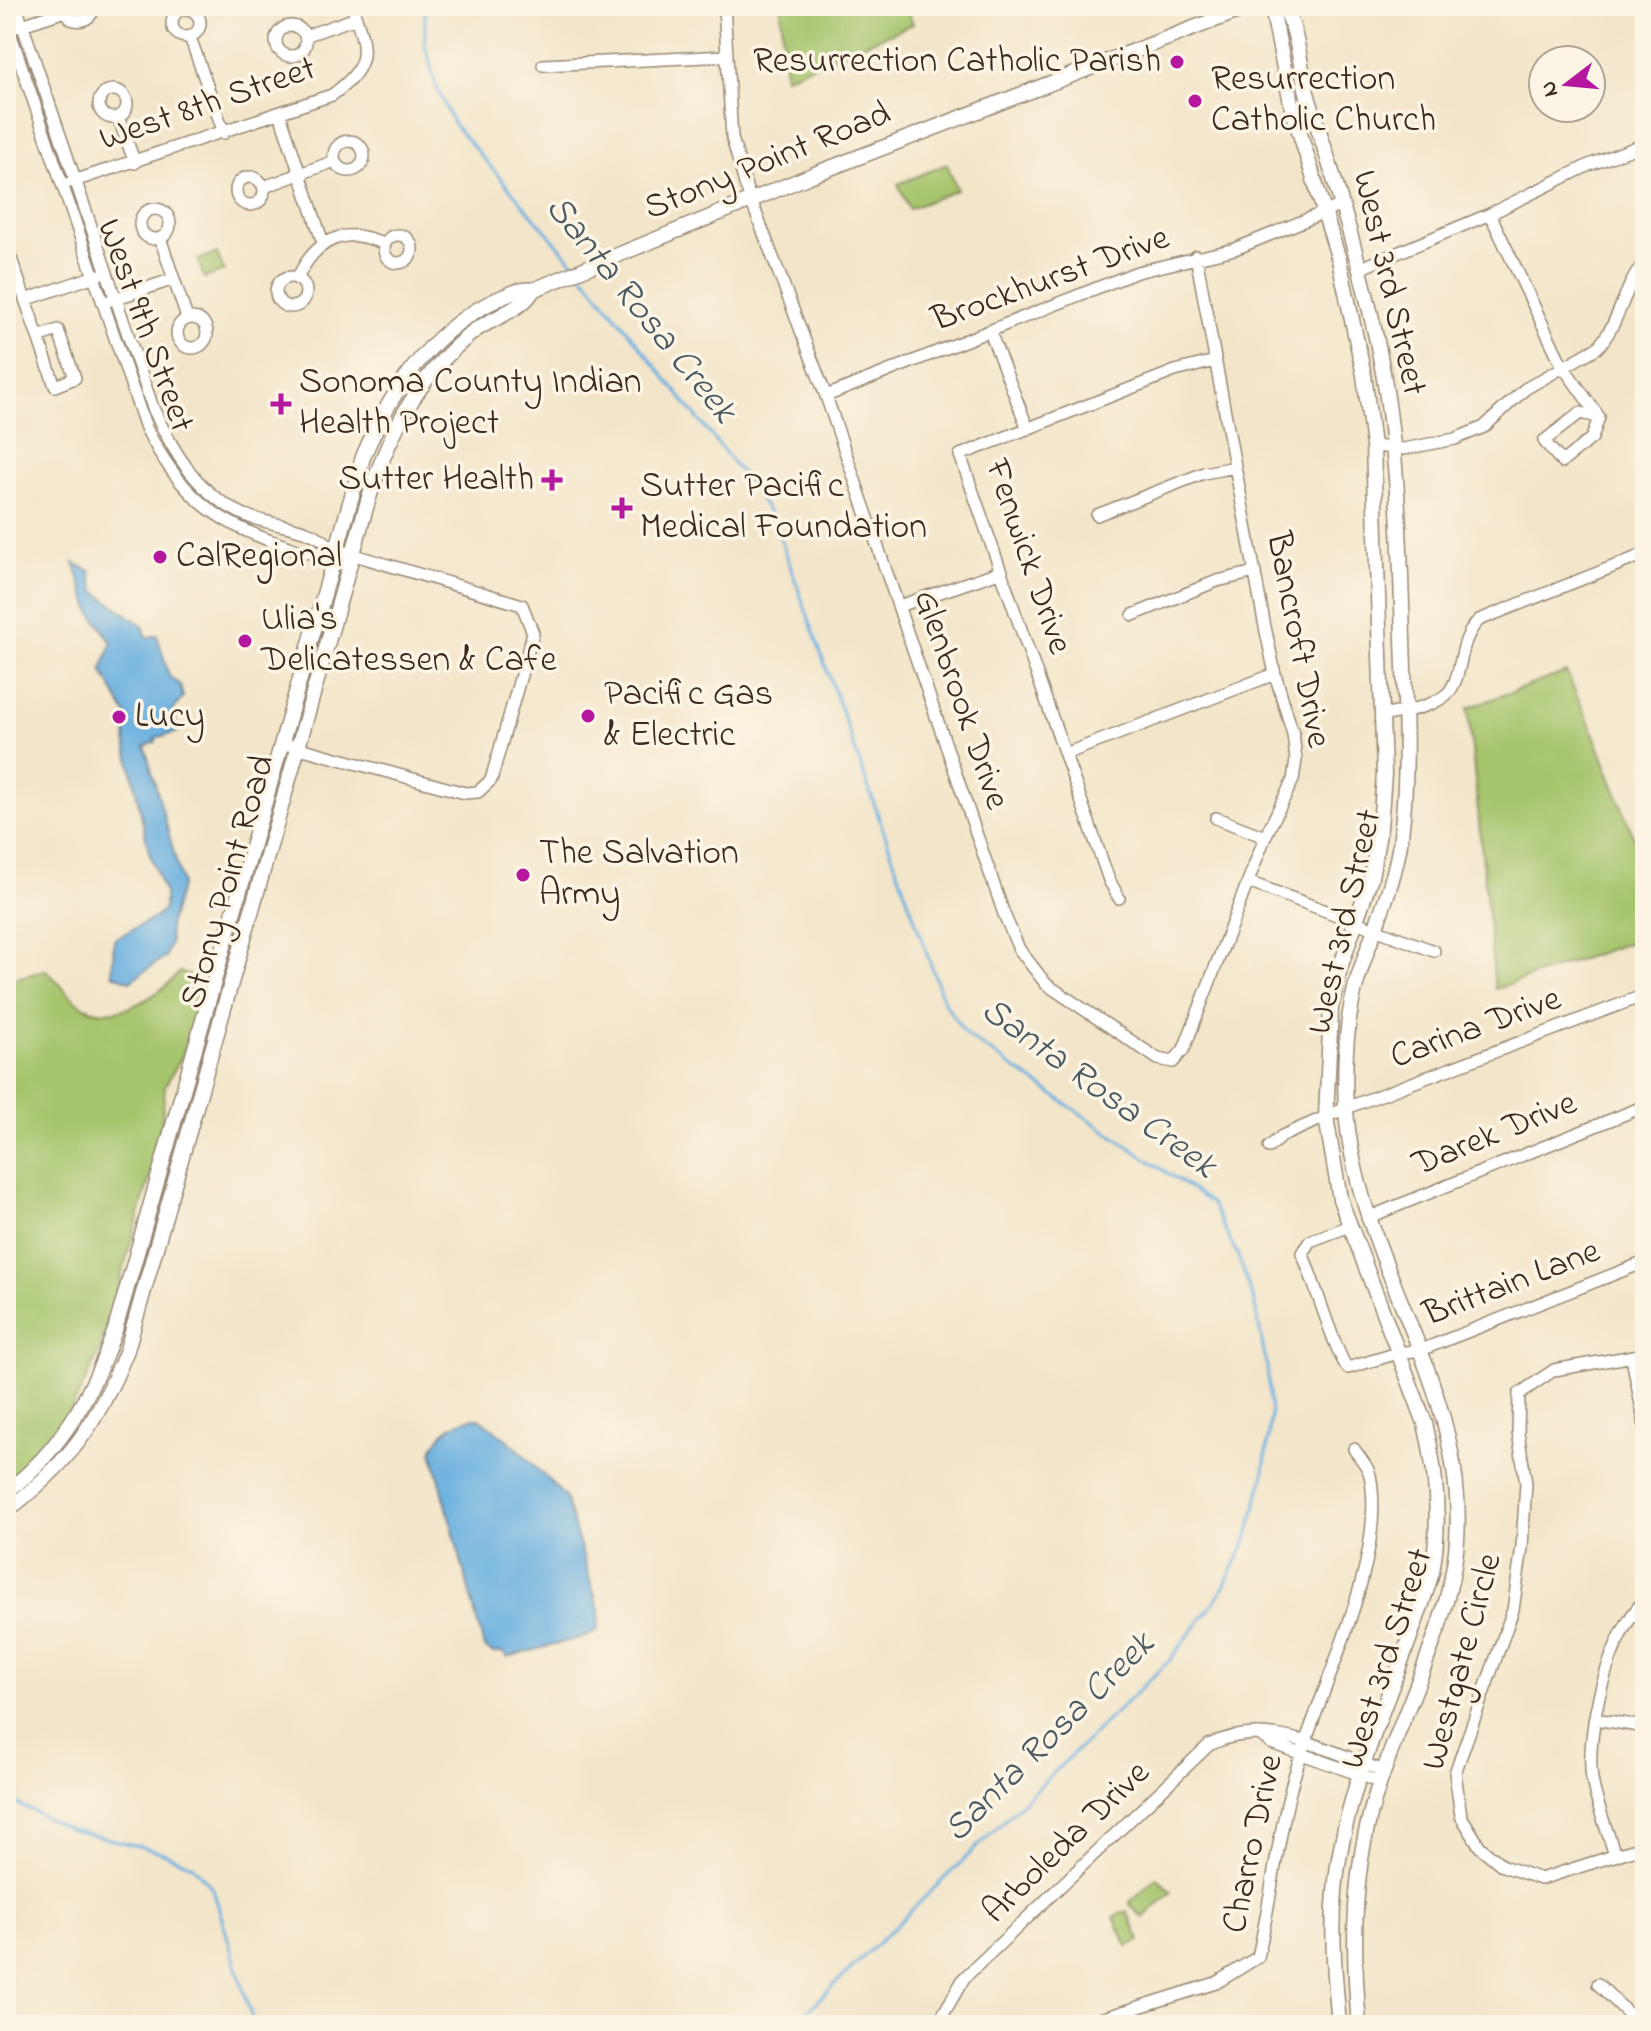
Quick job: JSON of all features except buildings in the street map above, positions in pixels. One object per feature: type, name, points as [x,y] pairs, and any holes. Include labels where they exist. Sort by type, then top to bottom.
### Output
[{"type":"main road","name":"Stony Point Road","points":[[7,1494],[44,1459],[69,1429],[99,1375],[218,972],[334,549],[378,420],[408,372],[443,335],[467,316],[523,288],[533,290],[1251,6]]},
{"type":"main road","name":"West 3rd Street","points":[[1276,6],[1274,18],[1287,89],[1351,305],[1373,446],[1383,716],[1380,828],[1371,877],[1331,1008],[1326,1117],[1335,1182],[1425,1423],[1433,1457],[1436,1545],[1420,1612],[1363,1770],[1335,1889],[1333,1956],[1339,2025]]},
{"type":"main road","name":"West 3rd Street","points":[[1284,6],[1377,339],[1394,449],[1406,710],[1401,841],[1351,1011],[1346,1050],[1346,1108],[1353,1168],[1367,1218],[1421,1350],[1448,1429],[1458,1514],[1455,1559],[1443,1606],[1365,1832],[1355,1898],[1353,1955],[1359,2025]]},
{"type":"main road","name":"Stony Point Road","points":[[6,1511],[39,1486],[79,1445],[108,1398],[127,1350],[378,467],[407,403],[451,350],[492,319],[529,299],[533,290]]},
{"type":"street","name":"West 9th Street","points":[[16,6],[153,408],[184,467],[204,488],[247,516],[318,538],[334,549]]},
{"type":"street","points":[[7,27],[23,25],[64,9],[71,19],[81,20],[90,16],[95,6]]},
{"type":"street","name":"Glenbrook Drive","points":[[724,6],[732,138],[752,202],[826,396],[1019,949],[1046,984],[1067,1000],[1158,1059],[1173,1062]]},
{"type":"street","name":"West 8th Street","points":[[63,184],[135,163],[332,95],[349,82],[360,66],[366,47],[354,12],[305,36]]},
{"type":"street","name":"West 9th Street","points":[[7,27],[146,428],[181,484],[222,521],[247,533],[312,554],[334,549]]},
{"type":"street","points":[[190,37],[224,133]]},
{"type":"street","points":[[543,65],[727,56]]},
{"type":"street","points":[[280,114],[323,243]]},
{"type":"street","points":[[118,117],[135,163]]},
{"type":"street","points":[[1359,269],[1490,214],[1589,165],[1645,144]]},
{"type":"street","points":[[264,187],[335,161]]},
{"type":"street","name":"Brockhurst Drive","points":[[826,396],[1137,272],[1251,243],[1342,205]]},
{"type":"street","points":[[1490,214],[1562,365],[1599,417]]},
{"type":"street","points":[[297,279],[312,252],[323,243],[347,236],[369,237],[384,244]]},
{"type":"street","points":[[160,238],[187,318]]},
{"type":"street","points":[[6,244],[25,300],[55,386],[75,378],[58,330],[38,337]]},
{"type":"street","name":"Bancroft Drive","points":[[1173,1062],[1184,1049],[1265,837],[1293,780],[1296,760],[1293,734],[1275,674],[1196,256]]},
{"type":"street","points":[[1373,446],[1394,449],[1455,439],[1484,427],[1525,389],[1562,365],[1597,348],[1606,339],[1635,275],[1645,262]]},
{"type":"street","points":[[25,300],[106,272]]},
{"type":"street","points":[[103,303],[174,279]]},
{"type":"street","points":[[990,332],[1028,429]]},
{"type":"street","name":"Fenwick Drive","points":[[1119,898],[960,455],[1175,371],[1215,361]]},
{"type":"street","points":[[1580,413],[1599,417],[1592,438],[1562,462],[1544,441],[1580,413]]},
{"type":"street","points":[[1097,515],[1204,473],[1235,467]]},
{"type":"street","points":[[281,743],[465,793],[478,792],[491,780],[533,633],[522,605],[334,549]]},
{"type":"street","points":[[1383,716],[1446,695],[1452,688],[1465,638],[1479,620],[1645,554]]},
{"type":"street","points":[[899,606],[1002,571]]},
{"type":"street","points":[[1133,615],[1217,581],[1255,572]]},
{"type":"street","points":[[1065,754],[1275,674]]},
{"type":"street","points":[[1216,818],[1265,837]]},
{"type":"street","points":[[1248,882],[1434,951]]},
{"type":"street","name":"Carina Drive","points":[[1269,1147],[1282,1136],[1346,1108],[1645,995]]},
{"type":"street","name":"Darek Drive","points":[[1367,1218],[1645,1106]]},
{"type":"street","name":"Brittain Lane","points":[[1350,1226],[1310,1241],[1302,1253],[1328,1317],[1338,1356],[1348,1368],[1398,1353],[1421,1350],[1645,1262]]},
{"type":"street","name":"Westgate Circle","points":[[1645,1354],[1554,1370],[1519,1394],[1518,1433],[1526,1483],[1513,1610],[1455,1773],[1461,1816],[1480,1847],[1503,1866],[1541,1879],[1645,1846]]},
{"type":"street","points":[[1632,1358],[1645,1426]]},
{"type":"street","name":"Charro Drive","points":[[1081,2025],[1216,1983],[1258,1957],[1272,1897],[1282,1821],[1302,1748],[1367,1567],[1373,1520],[1369,1472],[1354,1449]]},
{"type":"street","points":[[1615,1856],[1592,1778],[1595,1719],[1621,1632],[1645,1600]]},
{"type":"street","points":[[1595,1719],[1645,1727]]},
{"type":"street","name":"Arboleda Drive","points":[[937,2025],[964,1978],[1209,1745],[1230,1735],[1274,1732],[1302,1748],[1382,1776]]},
{"type":"street","points":[[1598,1984],[1640,2025]]},
{"type":"green space","points":[[781,6],[906,6],[913,24],[785,77]]},
{"type":"green space","points":[[947,164],[957,190],[909,209],[898,184]]},
{"type":"green space","points":[[217,253],[224,271],[204,278],[198,260]]},
{"type":"green space","points":[[1566,672],[1591,727],[1645,867],[1645,937],[1495,989],[1468,708]]},
{"type":"green space","points":[[46,970],[78,1003],[96,1011],[109,1012],[149,998],[180,972],[204,981],[182,1056],[165,1086],[160,1142],[99,1353],[68,1416],[31,1461],[6,1483],[6,981]]},
{"type":"green space","points":[[1157,1877],[1171,1892],[1143,1918],[1129,1903]]},
{"type":"green space","points":[[1127,1911],[1140,1941],[1127,1946],[1114,1917]]},
{"type":"water","points":[[74,563],[90,571],[95,591],[143,626],[147,638],[157,635],[169,676],[180,685],[183,697],[173,710],[178,732],[155,738],[156,742],[145,746],[182,883],[169,926],[170,944],[165,957],[130,981],[112,974],[114,939],[156,917],[164,909],[164,892],[149,852],[126,743],[127,716],[102,670],[112,643],[91,612]]},
{"type":"water","points":[[479,1418],[515,1446],[565,1497],[600,1613],[598,1629],[590,1635],[508,1657],[503,1652],[493,1653],[484,1647],[432,1451],[450,1427],[464,1420]]},
{"type":"waterway","name":"Santa Rosa Creek","points":[[425,6],[425,44],[436,86],[453,123],[577,267]]},
{"type":"waterway","name":"Santa Rosa Creek","points":[[584,276],[746,479],[774,520],[944,1002],[966,1035],[1211,1203],[1238,1256],[1254,1301],[1267,1367],[1271,1415],[1263,1478],[1247,1540],[1220,1594],[1170,1660],[793,2025]]},
{"type":"waterway","points":[[6,1793],[18,1804],[69,1829],[158,1851],[192,1865],[213,1889],[254,2025]]},
{"type":"place","name":"Resurrection Catholic Parish","points":[[1177,62]]},
{"type":"place","name":"Resurrection Catholic Church","points":[[1195,101]]},
{"type":"place","name":"Sonoma County Indian Health Project","points":[[281,404]]},
{"type":"place","name":"Sutter Health","points":[[552,480]]},
{"type":"place","name":"Sutter Pacific Medical Foundation","points":[[622,508]]},
{"type":"place","name":"CalRegional","points":[[160,557]]},
{"type":"place","name":"Ulia's Delicatessen & Cafe","points":[[245,641]]},
{"type":"place","name":"Pacific Gas & Electric","points":[[588,716]]},
{"type":"place","name":"Lucy","points":[[119,717]]},
{"type":"place","name":"The Salvation Army","points":[[523,875]]}]
